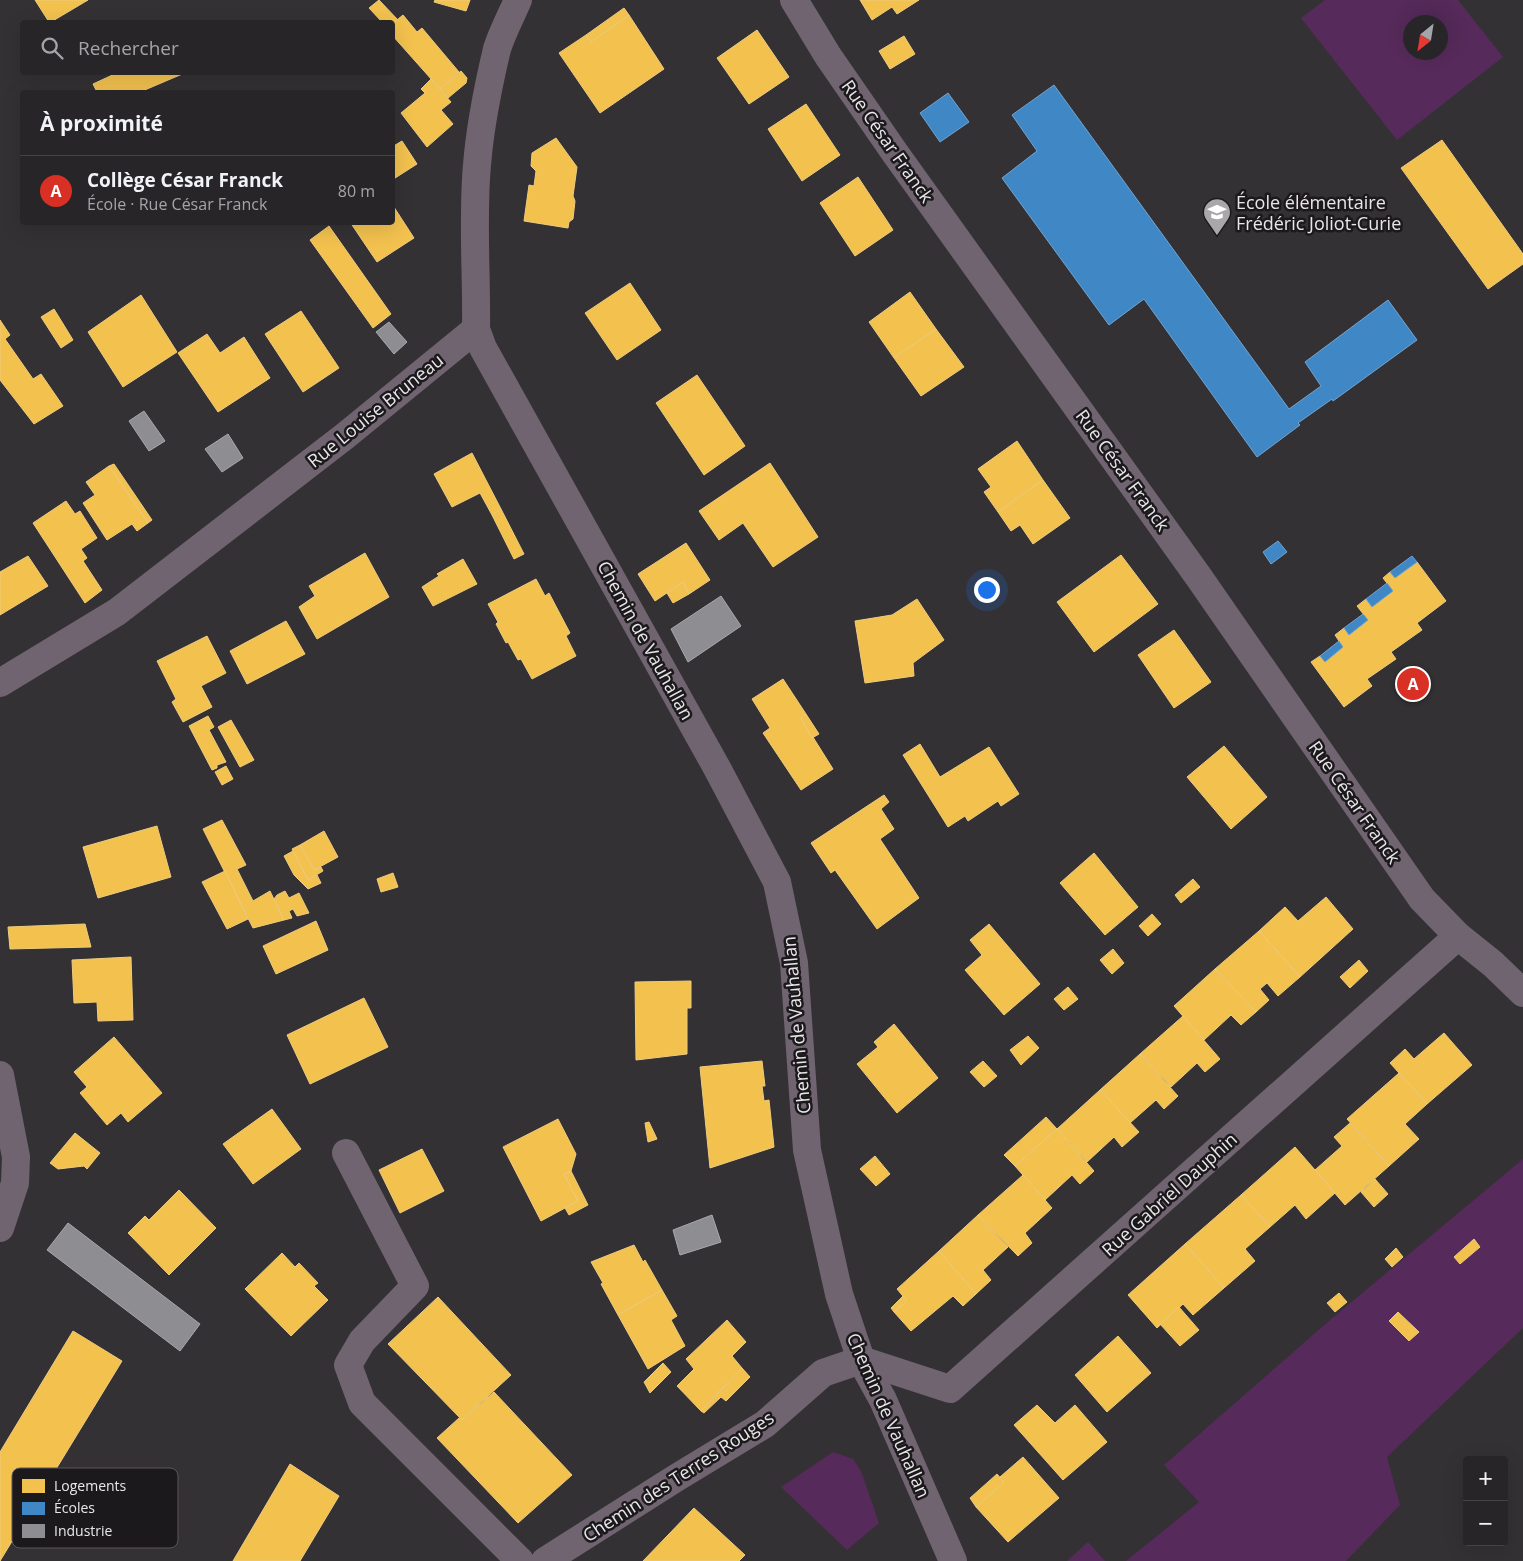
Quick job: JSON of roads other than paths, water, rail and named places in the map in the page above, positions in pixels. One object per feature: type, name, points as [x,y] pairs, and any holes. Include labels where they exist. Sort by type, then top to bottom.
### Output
[{"type":"street","points":[[476,329],[477,284],[474,236],[477,165],[485,106],[498,47],[518,0]]},
{"type":"street","name":"Rue César Franck","points":[[794,0],[828,56],[895,153],[1198,576],[1422,899],[1458,936],[1493,964],[1523,993]]},
{"type":"street","name":"Rue Louise Bruneau","points":[[0,683],[117,612],[345,436],[476,329]]},
{"type":"street","name":"Chemin de Vauhallan","points":[[476,329],[483,348],[717,768],[777,882],[794,962],[807,1150],[839,1294],[861,1360],[883,1400],[953,1561]]},
{"type":"street","name":"Rue Gabriel Dauphin","points":[[861,1360],[950,1389],[1458,936]]},
{"type":"street","points":[[0,1075],[16,1157],[15,1183],[0,1228]]},
{"type":"street","points":[[346,1153],[415,1286],[362,1341],[348,1365],[362,1403],[520,1561]]},
{"type":"street","name":"Chemin des Terres Rouges","points":[[545,1561],[765,1424],[823,1373],[861,1360]]},
{"type":"place","name":"École élémentaire Frédéric Joliot-Curie","points":[[1217,236]]},
{"type":"place","name":"Collège César Franck","points":[[1413,684]]}]
